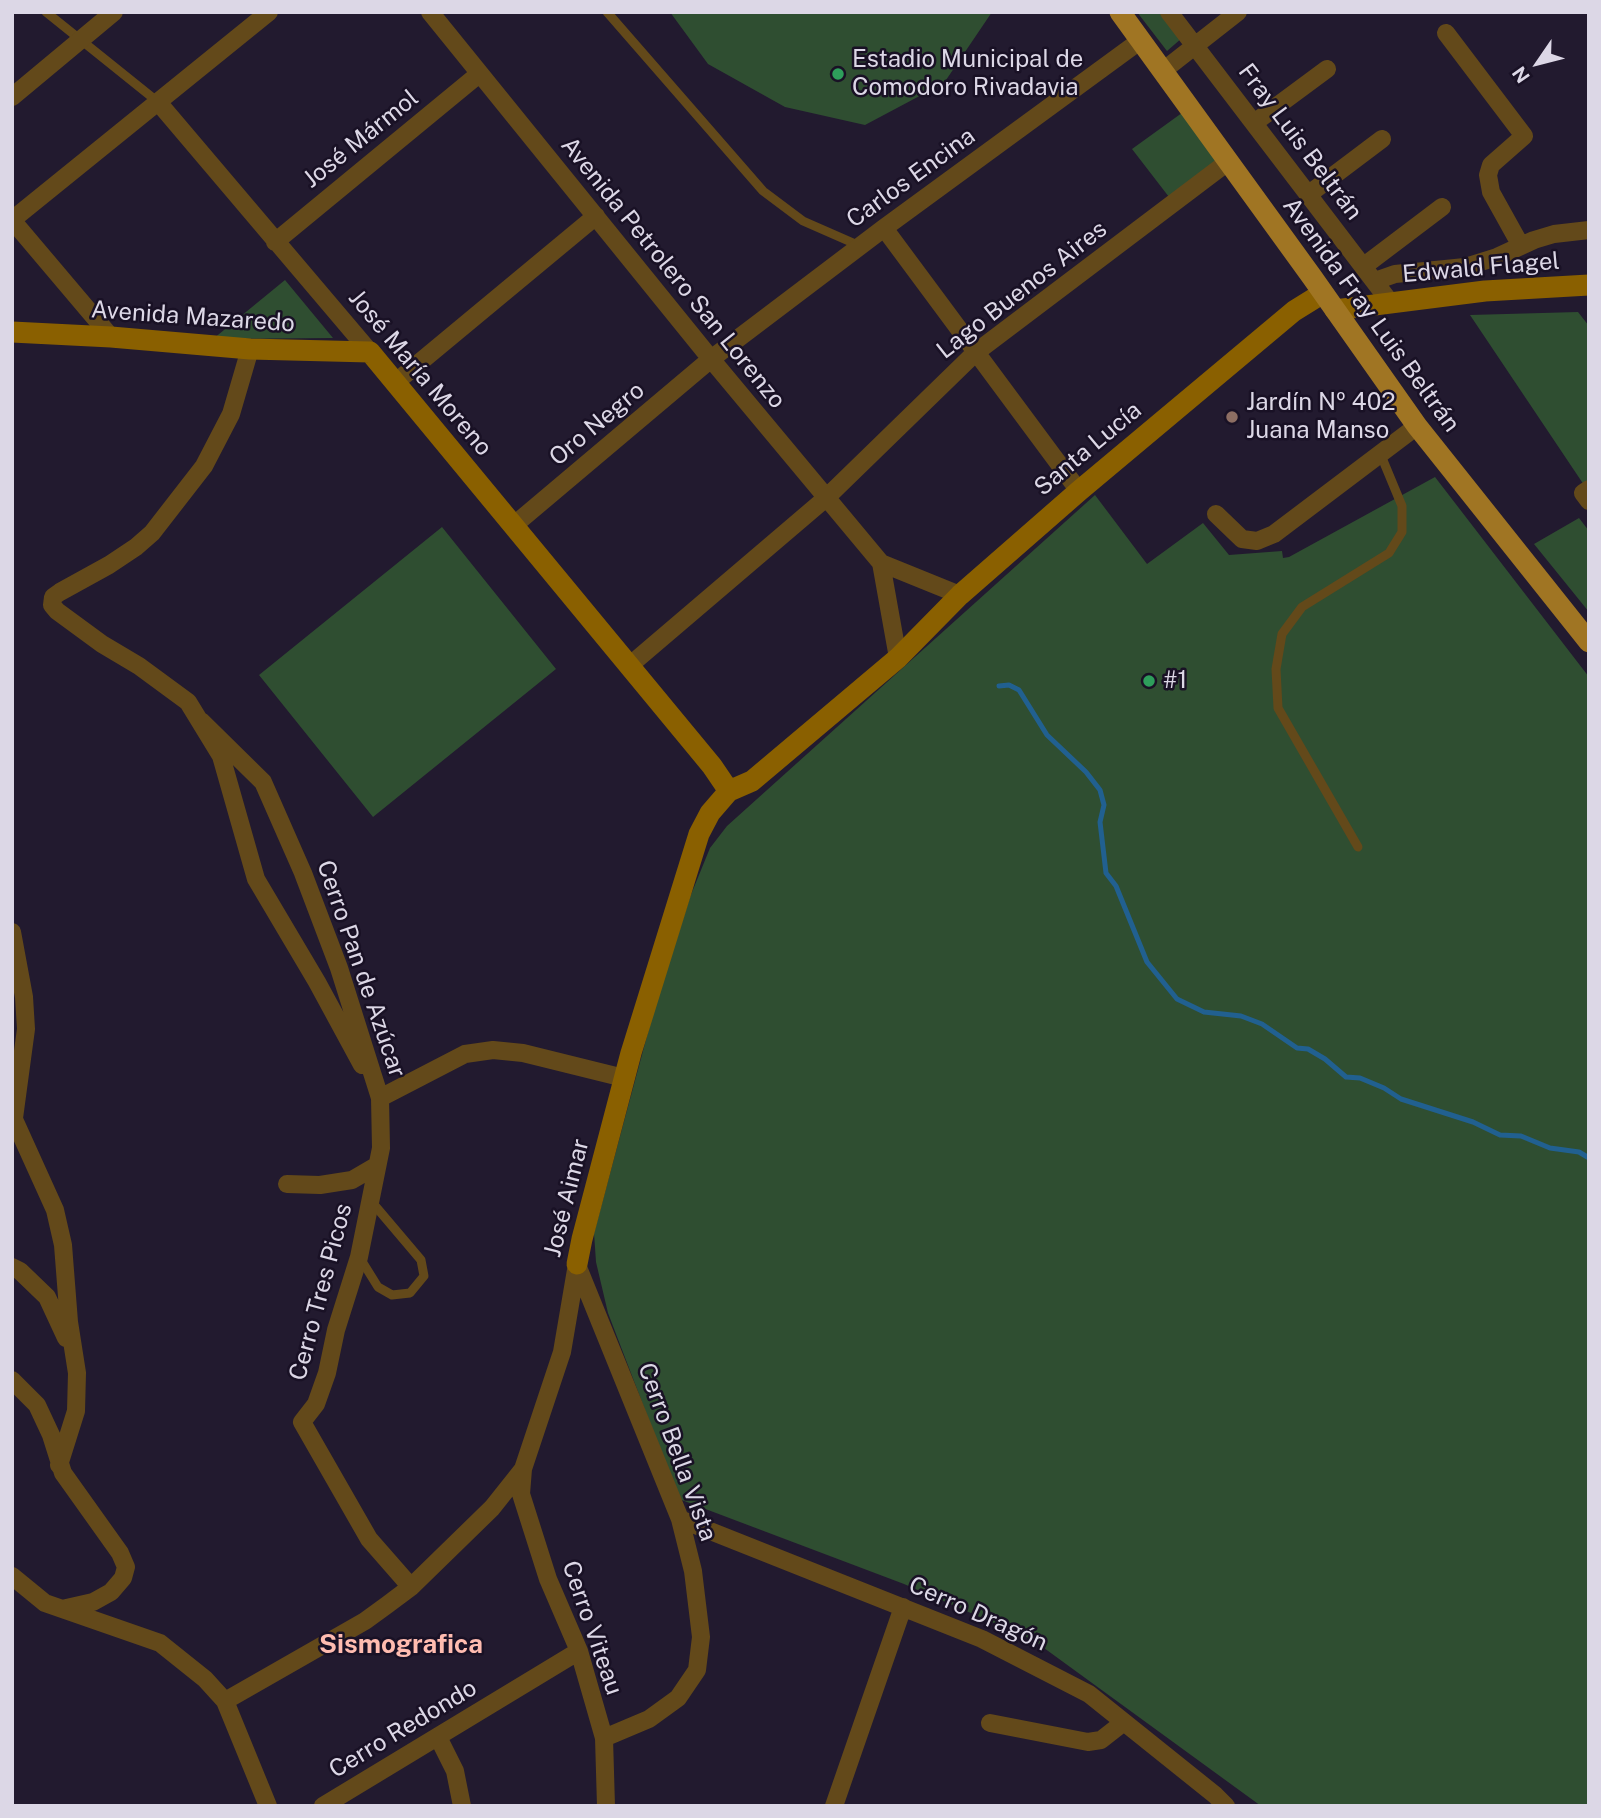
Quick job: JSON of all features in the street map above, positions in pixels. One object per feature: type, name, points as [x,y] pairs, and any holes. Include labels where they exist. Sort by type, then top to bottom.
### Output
[{"type":"main road","name":"Avenida Fray Luis Beltrán","points":[[1120,12],[1417,426],[1589,642]]},
{"type":"street","points":[[12,97],[114,12]]},
{"type":"street","points":[[111,337],[12,220],[269,12]]},
{"type":"street","name":"Avenida Petrolero San Lorenzo","points":[[430,12],[711,359],[881,563],[960,595]]},
{"type":"street","name":"Fray Luis Beltrán","points":[[1169,12],[1390,302]]},
{"type":"street","points":[[1164,70],[1238,12]]},
{"type":"street","points":[[1446,33],[1524,136],[1491,165],[1488,175],[1491,192],[1521,246]]},
{"type":"street","name":"Carlos Encina","points":[[711,359],[884,228],[1141,40]]},
{"type":"street","points":[[1254,123],[1327,69]]},
{"type":"street","name":"José Mármol","points":[[275,242],[479,74]]},
{"type":"street","name":"José María Moreno","points":[[158,102],[396,382],[712,766],[729,791]]},
{"type":"street","points":[[1309,194],[1382,139]]},
{"type":"street","name":"Lago Buenos Aires","points":[[629,666],[826,498],[975,354],[1228,161]]},
{"type":"street","points":[[1364,266],[1442,208]]},
{"type":"street","points":[[396,382],[596,216]]},
{"type":"street","points":[[884,228],[1079,491]]},
{"type":"street","name":"Edwald Flagel","points":[[1374,281],[1395,274],[1465,267],[1554,234],[1589,230]]},
{"type":"street","name":"Edwald Flagel","points":[[1329,301],[1390,302],[1485,291],[1589,285]]},
{"type":"street","name":"Santa Lucía","points":[[898,657],[960,595],[1079,491],[1294,311],[1329,301]]},
{"type":"street","name":"Avenida Mazaredo","points":[[12,332],[250,349],[370,352]]},
{"type":"street","name":"Cerro Pan de Azúcar","points":[[250,349],[231,414],[204,466],[159,523],[136,547],[53,597],[52,605],[102,644],[139,666],[188,702],[201,721],[221,756],[256,879],[317,982],[380,1098]]},
{"type":"street","name":"Oro Negro","points":[[513,526],[711,359]]},
{"type":"street","points":[[1216,514],[1242,539],[1257,541],[1274,534],[1417,426]]},
{"type":"street","name":"Avenida Petrolero San Lorenzo","points":[[881,563],[898,657]]},
{"type":"street","name":"José Aimar","points":[[225,1701],[365,1621],[411,1587],[492,1508],[523,1469],[562,1352],[582,1239],[624,1078],[699,834],[710,813],[729,791],[752,781],[898,657]]},
{"type":"street","name":"Cerro Pan de Azúcar","points":[[201,721],[263,782],[303,873],[339,968],[380,1098]]},
{"type":"street","points":[[12,932],[24,997],[26,1029],[13,1117],[55,1210],[64,1245],[77,1373],[76,1411],[60,1465]]},
{"type":"street","points":[[380,1098],[465,1054],[493,1050],[523,1053],[624,1078]]},
{"type":"street","name":"Cerro Tres Picos","points":[[380,1098],[381,1148],[359,1257],[336,1330],[327,1373],[316,1404],[302,1422],[369,1539],[411,1587]]},
{"type":"street","points":[[287,1184],[320,1185],[352,1180],[376,1166]]},
{"type":"street","name":"Cerro Bella Vista","points":[[577,1265],[680,1520],[693,1571],[701,1637],[697,1670],[678,1698],[649,1718],[604,1738]]},
{"type":"street","points":[[12,1266],[47,1297],[73,1351]]},
{"type":"street","points":[[12,1380],[37,1405],[51,1435],[60,1465],[120,1553],[126,1567],[123,1578],[111,1592],[93,1602],[62,1609]]},
{"type":"street","name":"Cerro Viteau","points":[[523,1469],[521,1494],[548,1579],[579,1651],[604,1738],[607,1806]]},
{"type":"street","name":"Cerro Dragón","points":[[680,1520],[982,1639],[1089,1694],[1226,1806]]},
{"type":"street","points":[[12,1576],[45,1603],[160,1643],[205,1679],[225,1701],[268,1806]]},
{"type":"street","points":[[834,1806],[903,1607]]},
{"type":"street","name":"Cerro Redondo","points":[[329,1804],[579,1651]]},
{"type":"street","points":[[990,1723],[1088,1742],[1101,1740],[1124,1722]]},
{"type":"street","points":[[438,1737],[455,1771],[462,1806]]},
{"type":"lane","name":"José María Moreno","points":[[46,12],[158,102]]},
{"type":"lane","points":[[607,12],[763,191],[803,221],[860,246]]},
{"type":"lane","points":[[1358,847],[1278,708],[1276,669],[1282,634],[1303,607],[1389,553],[1402,532],[1402,506],[1380,453]]},
{"type":"lane","points":[[359,1257],[379,1287],[392,1296],[410,1293],[424,1276],[421,1260],[371,1201]]},
{"type":"green space","name":"Estadio Municipal de Comodoro Rivadavia","points":[[670,12],[992,12],[944,83],[865,125],[785,107],[708,64]]},
{"type":"green space","points":[[1137,12],[1162,12],[1182,38],[1167,51]]},
{"type":"green space","points":[[1186,110],[1222,161],[1169,197],[1132,149]]},
{"type":"green space","points":[[285,280],[333,338],[213,339]]},
{"type":"green space","points":[[1578,312],[1589,326],[1589,486],[1586,488],[1470,315]]},
{"type":"green space","points":[[1435,477],[1589,677],[1589,1806],[1261,1806],[1033,1640],[904,1584],[679,1499],[608,1313],[596,1262],[594,1233],[654,1010],[690,897],[710,848],[727,826],[1095,495],[1147,564],[1203,523],[1229,555],[1282,551],[1283,558]]},
{"type":"green space","points":[[1579,518],[1589,531],[1589,612],[1534,544]]},
{"type":"green space","points":[[442,527],[556,669],[373,817],[259,675]]},
{"type":"waterway","points":[[999,686],[1009,685],[1019,690],[1047,735],[1086,772],[1100,790],[1104,805],[1100,822],[1106,873],[1116,886],[1147,962],[1177,999],[1204,1012],[1241,1016],[1262,1024],[1297,1048],[1308,1049],[1325,1059],[1346,1077],[1360,1078],[1401,1099],[1473,1122],[1500,1135],[1521,1136],[1550,1148],[1579,1152],[1589,1158]]},
{"type":"place","name":"Estadio Municipal de Comodoro Rivadavia","points":[[838,74]]},
{"type":"place","name":"Jardín Nº 402 Juana Manso","points":[[1232,417]]},
{"type":"place","name":"#1","points":[[1149,681]]},
{"type":"district","name":"Sismografica","points":[[401,1645]]}]
